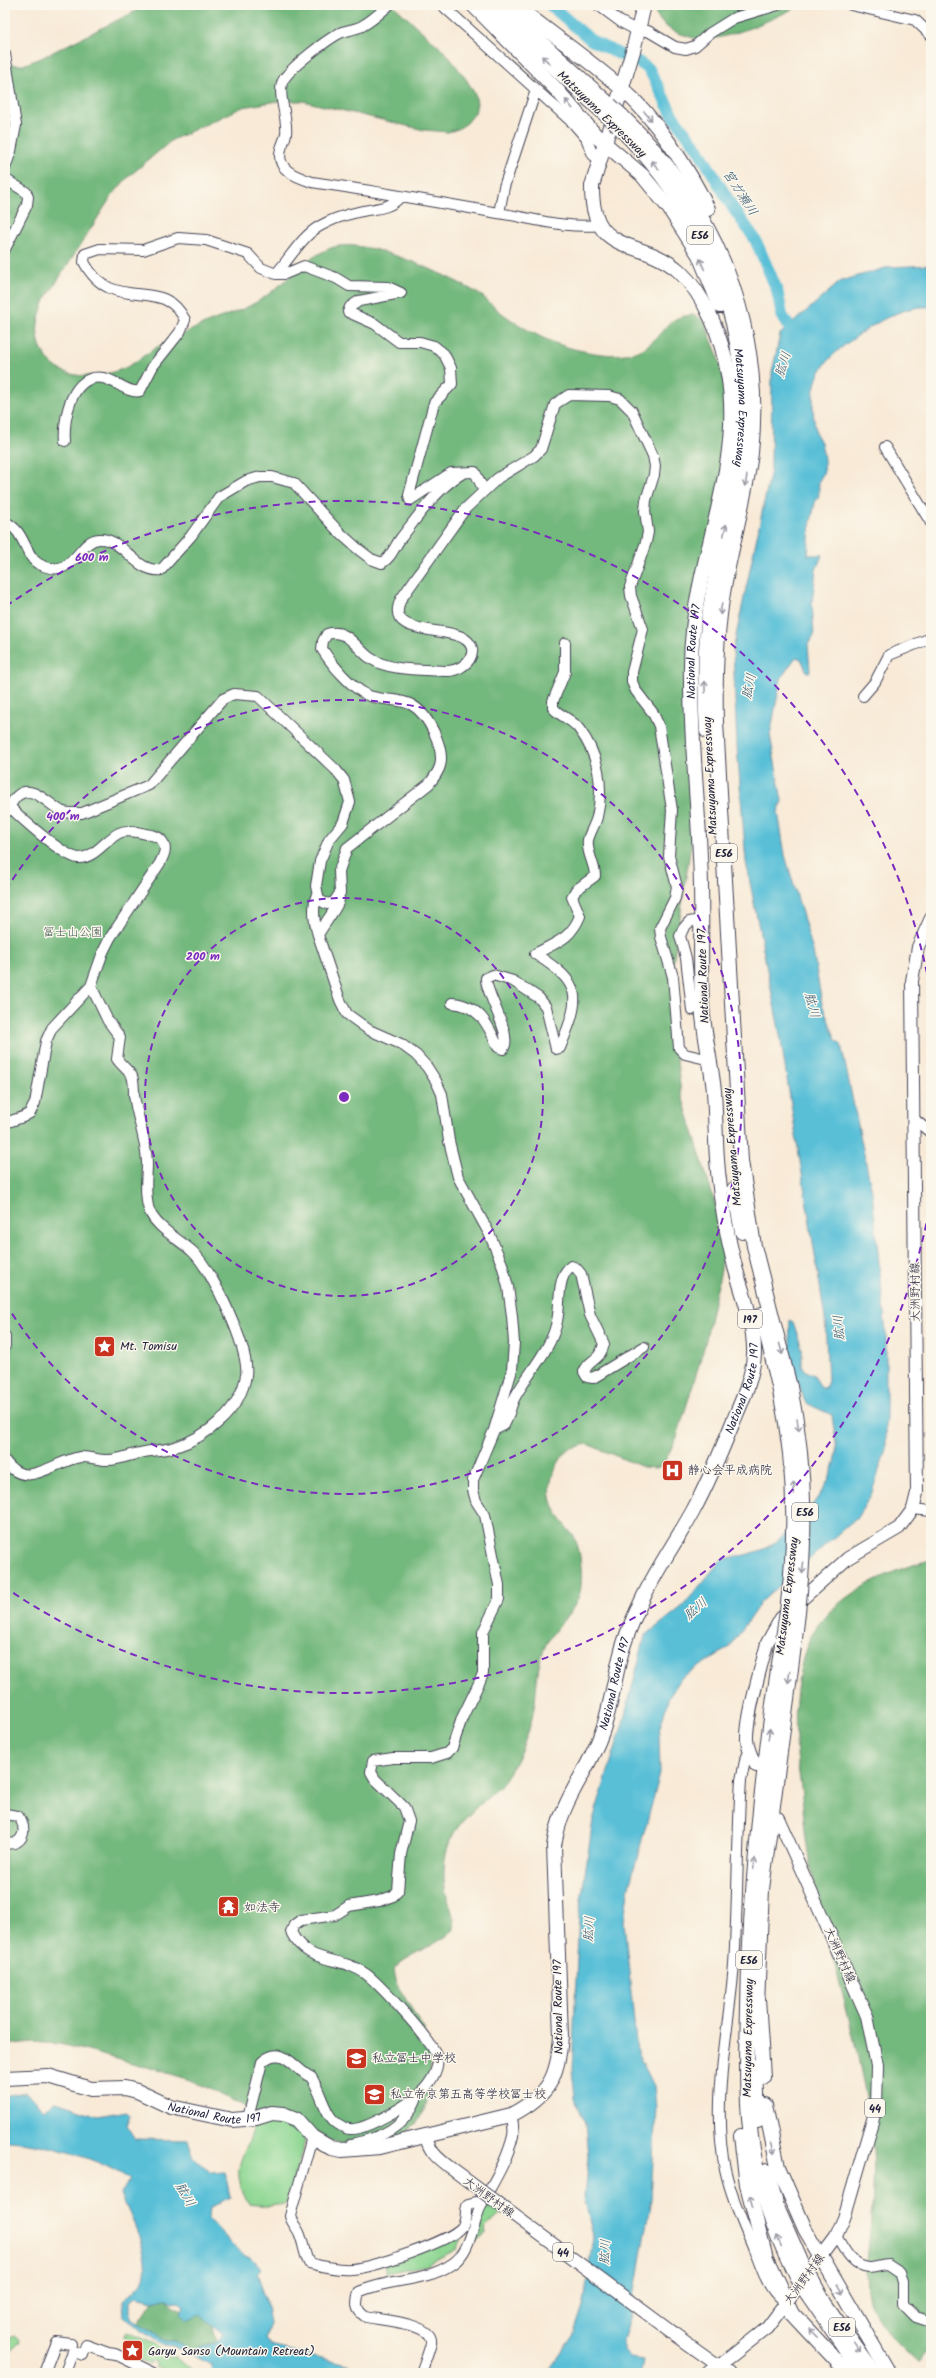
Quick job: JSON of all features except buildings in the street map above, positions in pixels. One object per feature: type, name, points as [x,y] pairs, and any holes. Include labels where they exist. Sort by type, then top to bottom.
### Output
[{"type":"highway","points":[[473,5],[525,55],[604,143],[642,175],[669,208],[699,255],[725,317],[740,366]]},
{"type":"highway","name":"Matsuyama Expressway","points":[[486,5],[608,110]]},
{"type":"highway","name":"Matsuyama Expressway","points":[[500,5],[608,110],[663,159],[695,204],[721,256],[742,318],[751,377],[753,425],[745,490],[718,625],[716,659],[716,722],[741,1161],[754,1246],[785,1389]]},
{"type":"highway","points":[[515,5],[621,88],[652,121],[704,201],[731,264],[742,318]]},
{"type":"highway","name":"National Route 197","points":[[5,2078],[48,2076],[91,2089],[124,2088],[137,2091],[171,2107],[232,2120],[256,2118],[272,2113],[283,2114],[296,2119],[312,2137],[330,2148],[359,2150],[426,2136],[512,2115],[531,2105],[543,2094],[554,2076],[559,2059],[560,2036],[554,1846],[557,1823],[565,1803],[598,1744],[605,1725],[621,1652],[630,1626],[646,1592],[695,1507],[720,1452],[749,1379],[754,1356],[752,1325],[736,1268],[719,1179],[710,1060],[702,1007],[702,888],[691,704],[693,626],[726,468],[730,417],[729,377],[720,339],[707,311],[692,286],[679,271],[664,260],[621,244],[608,234],[594,215],[592,199],[592,186],[599,159],[638,31],[644,5]]},
{"type":"highway","name":"Matsuyama Expressway","points":[[620,121],[672,187],[698,230],[722,285],[740,366],[742,392],[740,454],[708,625],[705,690],[731,1161],[737,1208],[745,1249],[801,1444],[805,1503],[804,1558],[789,1638],[762,1889],[753,2000],[756,2075],[762,2149],[777,2208],[800,2271],[862,2373]]},
{"type":"highway","points":[[753,2000],[769,2134],[778,2167],[805,2229],[889,2373]]},
{"type":"highway","points":[[753,2000],[742,2044],[740,2078],[741,2134],[747,2185],[766,2258],[792,2313],[848,2373]]},
{"type":"highway","name":"Matsuyama Expressway","points":[[808,2285],[825,2304],[874,2373]]},
{"type":"main road","name":"大洲野村線","points":[[756,1766],[749,1752],[747,1739],[749,1723],[767,1643],[776,1624],[848,1558],[900,1528],[913,1509],[917,1493],[912,981],[918,947],[931,918]]},
{"type":"main road","name":"大洲野村線","points":[[426,2136],[428,2145],[434,2156],[673,2333],[719,2371],[767,2328],[836,2236],[844,2218],[876,2108],[877,2066],[867,2016],[778,1818]]},
{"type":"street","points":[[389,5],[376,18],[361,27],[332,38],[287,74],[282,82],[281,92],[287,126],[281,158],[283,167],[293,176],[312,182],[499,213],[544,222],[588,226],[600,225]]},
{"type":"street","points":[[442,5],[573,123],[586,138],[593,155],[599,159]]},
{"type":"street","points":[[598,5],[621,22],[638,31],[648,31],[676,47],[686,49],[695,46],[710,33],[734,18],[778,5]]},
{"type":"street","points":[[851,5],[879,8],[915,20],[931,35]]},
{"type":"street","points":[[5,54],[16,125],[11,151],[5,168]]},
{"type":"street","points":[[499,213],[504,187],[536,90]]},
{"type":"street","points":[[5,179],[26,192],[28,197],[27,205],[5,249]]},
{"type":"street","points":[[276,274],[308,234],[320,226],[352,213],[386,207],[395,203],[400,197]]},
{"type":"street","points":[[65,441],[64,429],[67,411],[75,393],[87,381],[95,378],[118,382],[131,391],[140,390],[153,366],[180,332],[185,320],[179,308],[169,300],[152,295],[126,294],[110,289],[97,281],[84,262],[85,254],[100,249],[143,250],[178,238],[206,240],[248,254],[261,268],[276,274],[285,274],[304,266],[336,278],[349,286],[388,287],[401,293],[359,301],[350,307],[348,312],[375,324],[399,342],[420,342],[434,346],[444,354],[452,368],[452,384],[434,403],[409,495],[410,500],[451,473],[467,471],[475,472],[484,491]]},
{"type":"street","points":[[318,935],[327,917],[337,906],[339,898],[339,871],[347,848],[428,784],[436,776],[441,758],[434,731],[422,712],[410,704],[367,694],[355,686],[326,656],[322,649],[323,641],[327,634],[336,632],[342,634],[369,657],[392,666],[448,671],[458,671],[464,667],[470,660],[472,649],[467,639],[456,634],[408,625],[402,620],[398,606],[455,520],[498,478],[534,456],[541,449],[555,404],[569,395],[609,396],[620,399],[632,411],[653,456],[654,475],[646,500],[645,511],[648,532],[646,542],[630,587],[631,596],[643,629],[632,672],[632,682],[636,691],[653,713],[659,726],[672,810],[668,844],[677,887],[675,898],[664,918],[661,932],[673,977],[679,1048],[685,1054],[710,1060]]},
{"type":"street","points":[[885,447],[931,523]]},
{"type":"street","points":[[5,522],[16,529],[24,540],[32,558],[39,564],[55,569],[64,567],[92,541],[99,539],[114,543],[141,565],[154,571],[161,570],[191,536],[212,504],[219,497],[246,481],[260,477],[272,477],[294,483],[339,532],[371,560],[382,562],[387,560],[399,540],[429,502],[454,478],[467,471]]},
{"type":"street","points":[[863,696],[875,682],[889,655],[931,638]]},
{"type":"street","points":[[452,1003],[472,1007],[482,1017],[498,1046],[502,1049],[505,1041],[497,1008],[486,985],[486,978],[493,974],[513,981],[539,998],[546,1007],[556,1049],[560,1048],[571,1024],[575,1006],[573,989],[570,982],[535,954],[566,939],[576,926],[580,916],[572,897],[576,890],[595,876],[595,865],[588,852],[588,841],[597,818],[600,778],[591,750],[580,729],[569,718],[558,715],[553,708],[554,701],[565,672],[565,643]]},
{"type":"street","points":[[5,1122],[23,1117],[30,1113],[34,1103],[46,1041],[52,1028],[91,986],[103,952],[165,854],[165,846],[161,839],[156,836],[133,831],[120,833],[89,856],[78,858],[66,854],[7,811],[16,797],[29,792],[38,794],[61,811],[71,814],[82,813],[144,789],[223,699],[234,694],[258,696],[336,770],[344,780],[350,802],[347,814],[324,849],[320,861],[317,894],[314,900],[314,923],[340,1000],[347,1014],[369,1030],[401,1044],[416,1055],[427,1067],[442,1094],[449,1141],[458,1177],[489,1233],[508,1287],[514,1343],[512,1370],[494,1430],[473,1480],[473,1490],[476,1501],[485,1515],[499,1585],[499,1599],[483,1632],[483,1673],[480,1681],[462,1718],[452,1748],[446,1753],[431,1758],[393,1758],[373,1761],[371,1772],[375,1779],[404,1807],[409,1821],[401,1854],[398,1891],[394,1896],[379,1901],[349,1906],[335,1915],[301,1920],[294,1924],[291,1932],[296,1941],[308,1951],[323,1959],[365,1973],[414,2024],[437,2057],[433,2076],[417,2097],[413,2109],[398,2126],[388,2133],[362,2142],[330,2148]]},
{"type":"street","points":[[317,894],[320,900],[327,904],[334,902],[339,898]]},
{"type":"street","points":[[692,1010],[686,958],[680,936],[682,929],[689,922],[701,920]]},
{"type":"street","points":[[5,1461],[16,1473],[26,1476],[82,1457],[110,1460],[176,1447],[203,1434],[232,1408],[241,1392],[246,1375],[244,1352],[236,1329],[206,1266],[194,1253],[156,1221],[150,1211],[146,1190],[145,1148],[136,1113],[132,1077],[117,1060],[120,1037],[108,1022],[91,986]]},
{"type":"street","points":[[914,1119],[931,1133]]},
{"type":"street","points":[[494,1430],[504,1425],[514,1399],[553,1335],[558,1315],[562,1280],[566,1270],[571,1266],[576,1268],[581,1274],[590,1315],[604,1344],[598,1358],[586,1365],[584,1372],[586,1377],[593,1378],[644,1347]]},
{"type":"street","points":[[5,1336],[5,1346]]},
{"type":"street","points":[[913,1509],[931,1511]]},
{"type":"street","points":[[749,1752],[745,1761],[741,1780],[734,1963],[723,2050],[721,2134],[725,2168],[732,2194],[776,2295],[787,2303]]},
{"type":"street","points":[[5,1814],[18,1816],[24,1822],[25,1832],[20,1840],[11,1844],[5,1843]]},
{"type":"street","points":[[248,2118],[262,2062],[268,2057],[277,2056],[295,2063],[302,2074],[311,2077],[331,2117],[338,2124],[350,2129],[377,2121],[417,2097]]},
{"type":"street","points":[[421,2373],[431,2343],[430,2336],[421,2327],[366,2317],[359,2312],[356,2304],[359,2292],[370,2287],[427,2276],[452,2264],[465,2249],[482,2204],[500,2173],[506,2157],[513,2136],[512,2115]]},
{"type":"street","points":[[312,2137],[290,2216],[291,2221],[301,2236],[305,2256],[309,2263],[352,2269],[390,2260],[451,2234],[461,2228],[465,2221],[465,2209],[468,2204],[476,2202],[482,2204]]},
{"type":"street","points":[[836,2236],[852,2261],[870,2268],[888,2265],[900,2273],[903,2283],[903,2304],[916,2317],[931,2322]]},
{"type":"street","points":[[44,2373],[56,2342],[71,2344]]},
{"type":"street","points":[[65,2373],[73,2351],[82,2355],[86,2345],[115,2354],[154,2373]]},
{"type":"green space","name":"冨士山公園","points":[[148,5],[393,5],[447,54],[466,79],[475,94],[477,103],[475,113],[467,123],[458,129],[448,132],[424,130],[303,101],[278,101],[243,107],[172,140],[127,178],[111,197],[45,300],[40,312],[38,337],[42,350],[49,361],[58,368],[68,373],[80,376],[93,376],[118,371],[129,366],[155,348],[169,341],[207,323],[241,310],[258,301],[274,290],[307,262],[325,251],[334,247],[349,245],[388,253],[451,279],[482,296],[500,312],[528,330],[555,343],[582,351],[611,355],[631,353],[647,346],[672,321],[685,316],[695,315],[704,321],[718,356],[732,415],[695,630],[692,838],[673,964],[673,1031],[681,1093],[721,1223],[723,1248],[721,1270],[704,1348],[677,1437],[663,1465],[656,1468],[643,1467],[587,1444],[568,1449],[552,1477],[550,1486],[553,1505],[558,1515],[573,1536],[578,1548],[581,1573],[580,1594],[571,1610],[548,1640],[544,1649],[539,1668],[531,1722],[525,1742],[516,1761],[506,1778],[492,1794],[468,1815],[455,1831],[450,1841],[446,1855],[444,1876],[445,1890],[453,1918],[454,1929],[448,1935],[405,1960],[394,1970],[397,1985],[424,2029],[431,2051],[430,2088],[426,2105],[417,2123],[398,2137],[364,2146],[309,2138],[191,2080],[147,2067],[60,2044],[33,2042],[5,2045],[5,65],[23,65],[41,58]]},
{"type":"green space","points":[[653,5],[800,5],[766,22],[738,32],[712,39],[702,39],[678,33],[665,26],[656,15]]},
{"type":"green space","points":[[931,1560],[931,2339],[919,2363],[897,2342],[877,2318],[872,2309],[867,2293],[866,2270],[874,2176],[872,2137],[867,2102],[853,2034],[808,1855],[797,1759],[795,1722],[798,1685],[806,1648],[814,1631],[825,1616],[857,1590],[895,1572]]},
{"type":"green space","points":[[269,2118],[301,2135],[305,2141],[286,2204],[268,2206],[249,2204],[240,2181],[240,2164],[255,2124]]},
{"type":"green space","points":[[487,2198],[504,2210],[484,2229],[485,2234],[468,2247]]},
{"type":"green space","points":[[468,2226],[457,2249],[426,2265],[386,2273],[384,2262]]},
{"type":"green space","points":[[166,2298],[172,2305],[182,2310],[180,2314],[200,2313],[212,2323],[217,2342],[192,2351],[175,2341],[164,2341],[153,2331],[137,2324],[153,2301]]},
{"type":"green space","points":[[126,2332],[155,2344],[167,2357],[176,2357],[195,2373],[168,2373],[154,2367],[156,2363],[151,2361],[150,2365],[138,2360],[141,2352],[134,2349],[135,2345],[132,2343],[133,2341],[123,2337]]},
{"type":"green space","points":[[15,2336],[20,2340],[19,2344],[5,2357],[5,2340]]},
{"type":"water","name":"肱川","points":[[931,265],[931,307],[905,310],[888,317],[866,330],[837,351],[827,361],[815,384],[813,413],[816,433],[821,442],[824,472],[819,481],[819,497],[818,499],[816,498],[810,526],[808,555],[822,555],[816,570],[812,602],[814,636],[808,644],[810,672],[807,672],[801,659],[796,657],[781,678],[770,735],[782,801],[778,812],[785,855],[813,951],[822,1004],[836,1040],[841,1044],[872,1192],[886,1334],[886,1449],[871,1495],[858,1516],[761,1602],[730,1647],[682,1677],[669,1697],[659,1731],[660,1774],[628,1891],[624,1922],[637,2052],[654,2086],[656,2108],[651,2199],[630,2318],[623,2340],[623,2351],[629,2358],[643,2360],[641,2373],[546,2373],[573,2336],[584,2303],[593,2236],[584,2197],[588,2156],[585,2123],[575,2098],[572,2069],[579,1914],[593,1820],[623,1723],[645,1636],[683,1606],[722,1559],[762,1550],[774,1543],[793,1527],[821,1493],[828,1481],[836,1458],[836,1442],[832,1415],[806,1403],[795,1373],[791,1352],[790,1320],[793,1322],[802,1348],[802,1365],[806,1371],[814,1375],[821,1388],[825,1388],[828,1381],[825,1318],[780,1035],[746,862],[737,746],[733,650],[771,470],[772,373],[780,334],[841,281],[889,267]]},
{"type":"water","name":"肱川","points":[[25,2092],[45,2109],[56,2102],[98,2116],[126,2111],[130,2115],[126,2125],[135,2139],[188,2140],[194,2157],[211,2173],[225,2172],[230,2197],[210,2208],[209,2219],[242,2255],[253,2259],[261,2268],[257,2273],[265,2296],[270,2323],[265,2339],[270,2346],[347,2364],[372,2373],[211,2373],[212,2365],[174,2346],[163,2345],[139,2329],[124,2315],[123,2301],[141,2284],[145,2271],[143,2249],[135,2225],[121,2194],[129,2180],[118,2172],[87,2158],[35,2144],[5,2141],[5,2096]],"holes":[[[135,2297],[153,2301],[166,2298],[172,2302],[178,2301],[184,2306],[180,2314],[187,2320],[200,2314],[223,2334],[217,2342],[192,2351],[175,2341],[164,2341],[152,2331],[134,2321],[130,2312],[130,2302]]]},
{"type":"waterway","name":"宮ガ瀬川","points":[[550,5],[591,40],[625,57]]},
{"type":"waterway","name":"宮ガ瀬川","points":[[637,61],[649,69],[673,116],[698,149],[733,208],[755,239],[777,290],[782,315],[797,340]]},
{"type":"place","name":"Mt. Tomisu","points":[[105,1346]]},
{"type":"place","name":"静心会平成病院","points":[[672,1470]]},
{"type":"place","name":"如法寺","points":[[229,1907]]},
{"type":"place","name":"私立冨士中学校","points":[[356,2058]]},
{"type":"place","name":"私立帝京第五高等学校冨士校","points":[[375,2094]]},
{"type":"place","name":"Garyu Sanso (Mountain Retreat)","points":[[133,2351]]}]
